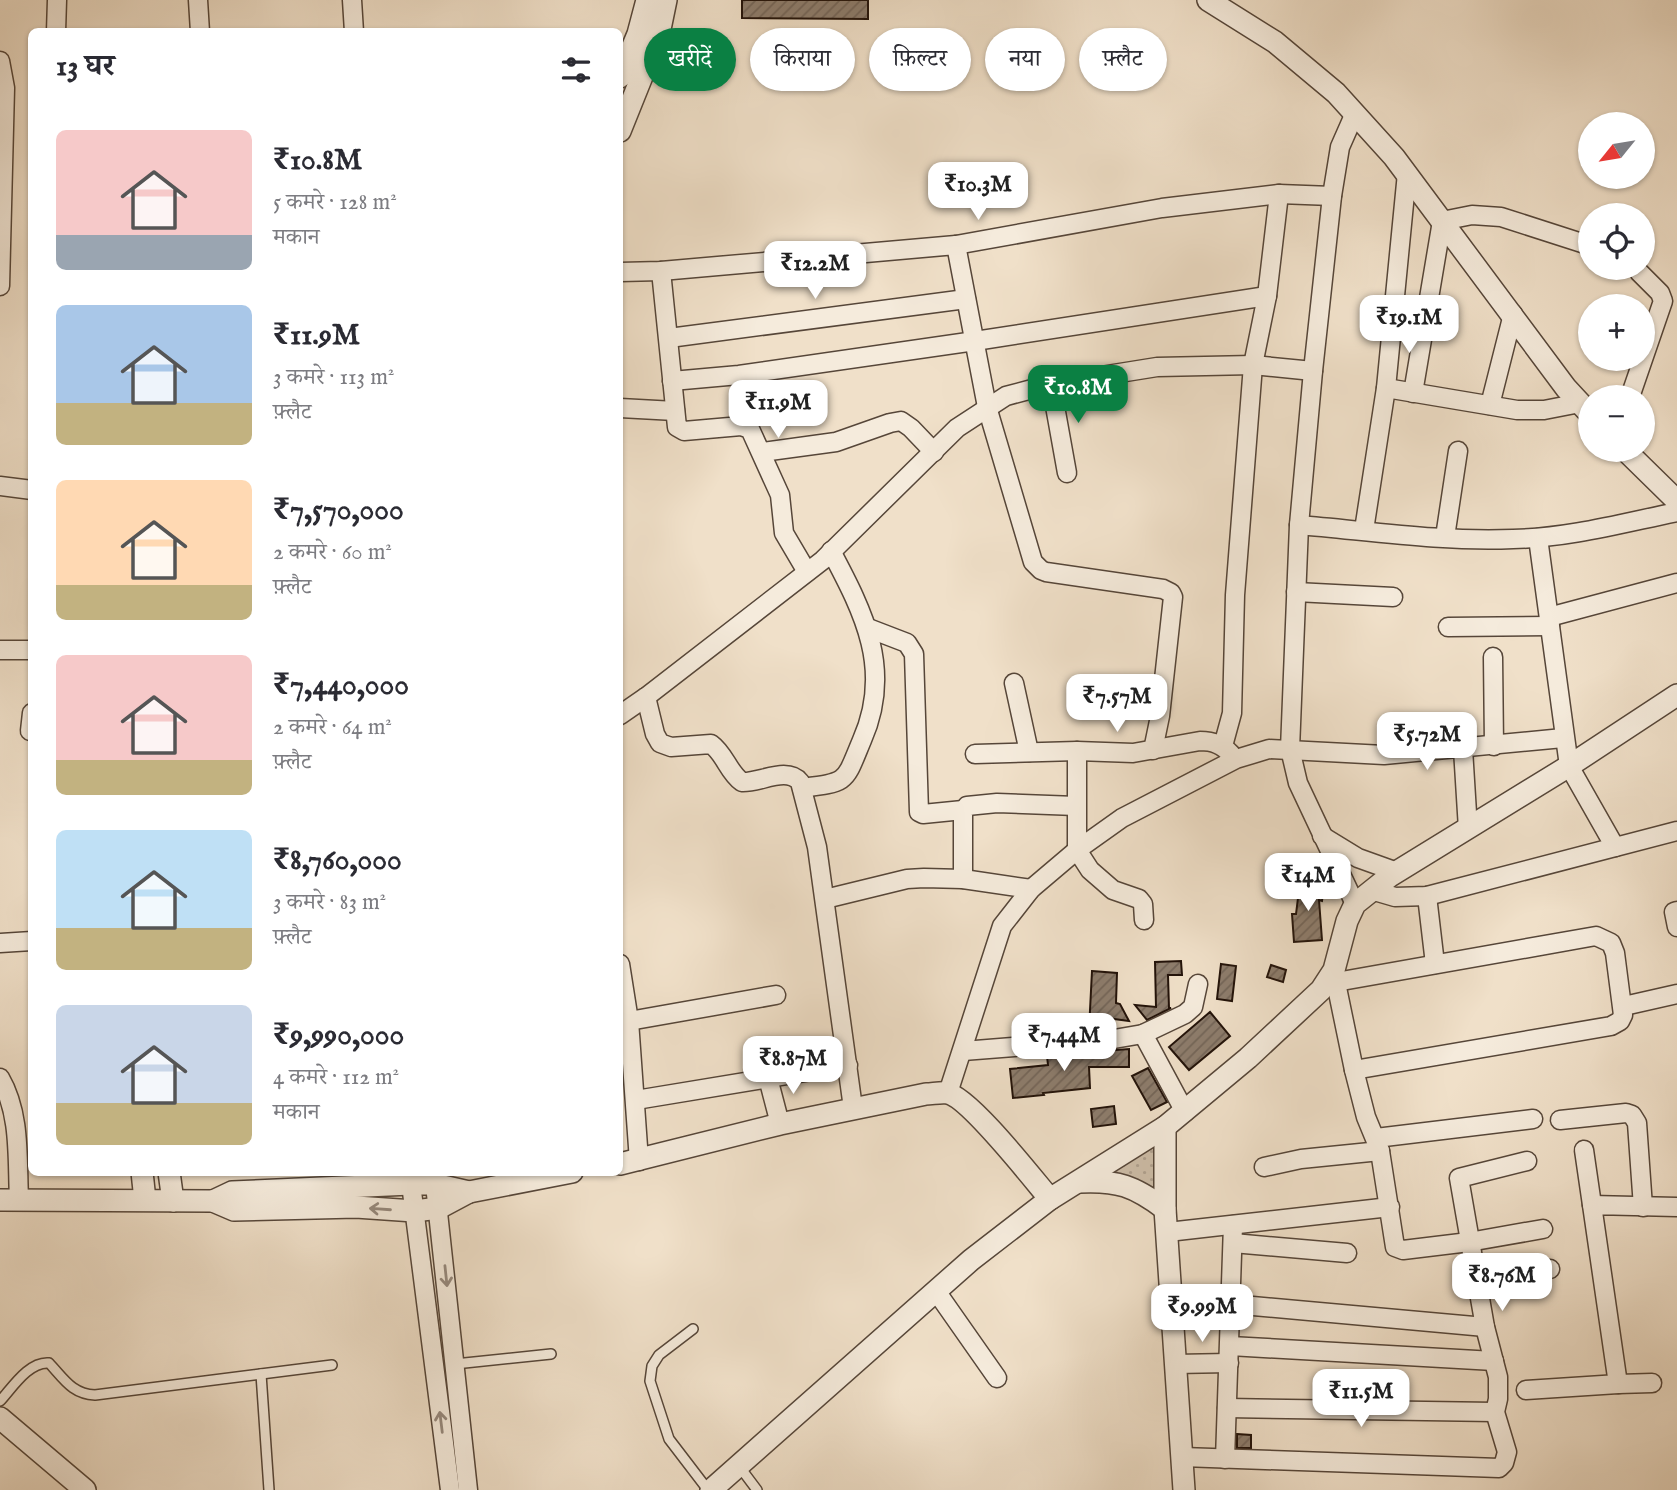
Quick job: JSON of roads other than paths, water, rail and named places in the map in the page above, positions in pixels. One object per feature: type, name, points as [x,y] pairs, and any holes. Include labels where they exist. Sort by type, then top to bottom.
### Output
[{"type":"street","points":[[56,28],[57,0]]},
{"type":"street","points":[[198,0],[200,28]]},
{"type":"street","points":[[352,0],[354,28]]},
{"type":"street","points":[[623,121],[651,25],[647,0]]},
{"type":"street","points":[[623,72],[667,0]]},
{"type":"street","points":[[1208,0],[1275,43],[1336,93],[1355,113],[1407,173],[1578,401]]},
{"type":"street","points":[[0,61],[5,88],[0,286]]},
{"type":"street","points":[[1355,113],[1340,147],[1313,371],[1299,525],[1290,749],[1298,783],[1322,836],[1363,897]]},
{"type":"street","points":[[1364,530],[1386,388],[1407,173]]},
{"type":"street","points":[[623,272],[661,271],[956,245],[1162,208],[1279,194],[1332,197]]},
{"type":"street","points":[[1223,746],[1233,713],[1235,595],[1253,365],[1267,296],[1279,194]]},
{"type":"street","points":[[1442,220],[1472,215],[1501,217],[1578,242]]},
{"type":"street","points":[[1413,393],[1442,220]]},
{"type":"street","points":[[956,245],[987,407],[1030,552],[1037,567],[1046,572],[1163,589],[1173,597],[1160,716],[1153,750]]},
{"type":"street","points":[[661,271],[676,425],[681,430],[748,427],[780,495],[784,533],[807,572]]},
{"type":"street","points":[[1636,385],[1669,313],[1662,296],[1647,280]]},
{"type":"street","points":[[672,381],[738,375],[1267,296]]},
{"type":"street","points":[[668,338],[753,329],[966,299]]},
{"type":"street","points":[[1490,405],[1513,314]]},
{"type":"street","points":[[623,713],[807,572],[957,428],[1006,396],[1051,384],[1157,367],[1253,365],[1313,371]]},
{"type":"street","points":[[1051,384],[1067,473]]},
{"type":"street","points":[[1386,388],[1526,410],[1578,409]]},
{"type":"street","points":[[623,408],[675,411]]},
{"type":"street","points":[[762,452],[836,442],[896,421],[906,424],[934,452]]},
{"type":"street","points":[[1445,537],[1458,452]]},
{"type":"street","points":[[1637,462],[1677,501]]},
{"type":"street","points":[[0,486],[28,489]]},
{"type":"street","points":[[1299,525],[1469,539],[1538,538],[1677,512]]},
{"type":"street","points":[[1538,538],[1563,738],[1569,766],[1615,847]]},
{"type":"street","points":[[802,788],[842,780],[849,771],[868,726],[876,687],[867,628],[854,594],[831,551]]},
{"type":"street","points":[[1448,627],[1549,621],[1677,583]]},
{"type":"street","points":[[1296,592],[1393,597]]},
{"type":"street","points":[[867,628],[906,643],[914,654],[919,812],[923,814],[963,810],[971,805],[997,803],[1076,806]]},
{"type":"street","points":[[0,650],[28,650]]},
{"type":"street","points":[[1493,657],[1494,746]]},
{"type":"street","points":[[1014,683],[1029,752]]},
{"type":"street","points":[[1543,1228],[1469,1242],[1403,1250],[1395,1247],[1378,1144],[1366,1117],[1335,976],[1347,921],[1363,897],[1397,872],[1569,766],[1677,695]]},
{"type":"street","points":[[646,697],[655,734],[660,743],[671,747],[711,744],[742,782],[786,775],[797,778],[817,847],[853,1108]]},
{"type":"street","points":[[948,1093],[1002,926],[1031,889],[1077,850],[1122,818],[1236,759],[1269,749],[1384,755],[1563,738]]},
{"type":"street","points":[[975,754],[1077,751],[1113,753],[1212,741],[1223,746],[1236,759]]},
{"type":"street","points":[[1463,749],[1468,829]]},
{"type":"street","points":[[1077,751],[1077,850],[1090,870],[1113,890],[1139,899],[1143,904],[1144,920]]},
{"type":"street","points":[[963,810],[963,879]]},
{"type":"street","points":[[1363,897],[1427,896],[1677,831]]},
{"type":"street","points":[[1322,836],[1358,858],[1397,872]]},
{"type":"street","points":[[825,899],[907,879],[963,879],[1031,889]]},
{"type":"street","points":[[1427,896],[1435,964]]},
{"type":"street","points":[[1677,911],[1674,912],[1677,927]]},
{"type":"street","points":[[710,1490],[971,1260],[1050,1199],[1185,1112],[1335,976],[1435,964],[1596,936],[1611,943],[1623,1006],[1620,1021],[1611,1026],[1354,1070]]},
{"type":"street","points":[[0,943],[28,941]]},
{"type":"street","points":[[623,983],[629,1020],[629,1163],[780,1124],[926,1094],[948,1093],[987,1126],[1050,1199]]},
{"type":"street","points":[[963,1051],[1114,1039],[1143,1034],[1185,1014],[1193,1007],[1198,984]]},
{"type":"street","points":[[1623,1006],[1677,994]]},
{"type":"street","points":[[629,1020],[776,995]]},
{"type":"street","points":[[1143,1034],[1185,1112]]},
{"type":"street","points":[[631,1111],[768,1078],[848,1065]]},
{"type":"street","points":[[0,1078],[8,1092],[14,1114],[9,1200],[213,1201],[234,1210],[356,1207],[414,1211],[439,1208],[469,1192],[510,1178],[531,1176]]},
{"type":"street","points":[[768,1078],[780,1124]]},
{"type":"street","points":[[1560,1120],[1626,1113],[1632,1115],[1637,1123],[1643,1207]]},
{"type":"street","points":[[1264,1167],[1378,1144],[1533,1119]]},
{"type":"street","points":[[1165,1127],[1165,1209],[1184,1490]]},
{"type":"street","points":[[1584,1150],[1618,1384]]},
{"type":"street","points":[[1182,1457],[1499,1468],[1504,1463],[1507,1452],[1495,1412],[1499,1387],[1485,1327],[1459,1178],[1527,1161]]},
{"type":"street","points":[[142,1176],[145,1200]]},
{"type":"street","points":[[170,1176],[173,1201]]},
{"type":"street","points":[[1077,1182],[1107,1181],[1125,1185],[1143,1193],[1165,1209]]},
{"type":"street","points":[[213,1201],[232,1192],[411,1184],[434,1184],[469,1192]]},
{"type":"street","points":[[411,1184],[450,1490]]},
{"type":"street","points":[[434,1184],[439,1208],[468,1490]]},
{"type":"street","points":[[1592,1205],[1677,1207]]},
{"type":"street","points":[[1168,1232],[1390,1208]]},
{"type":"street","points":[[1225,1459],[1233,1224]]},
{"type":"street","points":[[1233,1243],[1347,1253]]},
{"type":"street","points":[[1476,1278],[1550,1269]]},
{"type":"street","points":[[936,1291],[997,1378]]},
{"type":"street","points":[[1231,1304],[1485,1327]]},
{"type":"street","points":[[1175,1364],[1230,1354],[1494,1361]]},
{"type":"street","points":[[1526,1390],[1652,1383]]},
{"type":"street","points":[[1227,1408],[1495,1412]]},
{"type":"street","points":[[0,1418],[85,1490]]},
{"type":"lane","points":[[693,1329],[659,1355],[652,1366],[650,1381],[669,1439],[710,1490]]},
{"type":"lane","points":[[455,1364],[551,1354]]},
{"type":"lane","points":[[0,1401],[33,1366],[41,1362],[49,1363],[73,1388],[83,1394],[332,1365]]},
{"type":"lane","points":[[261,1374],[269,1490]]},
{"type":"lane","points":[[739,1465],[757,1490]]}]
